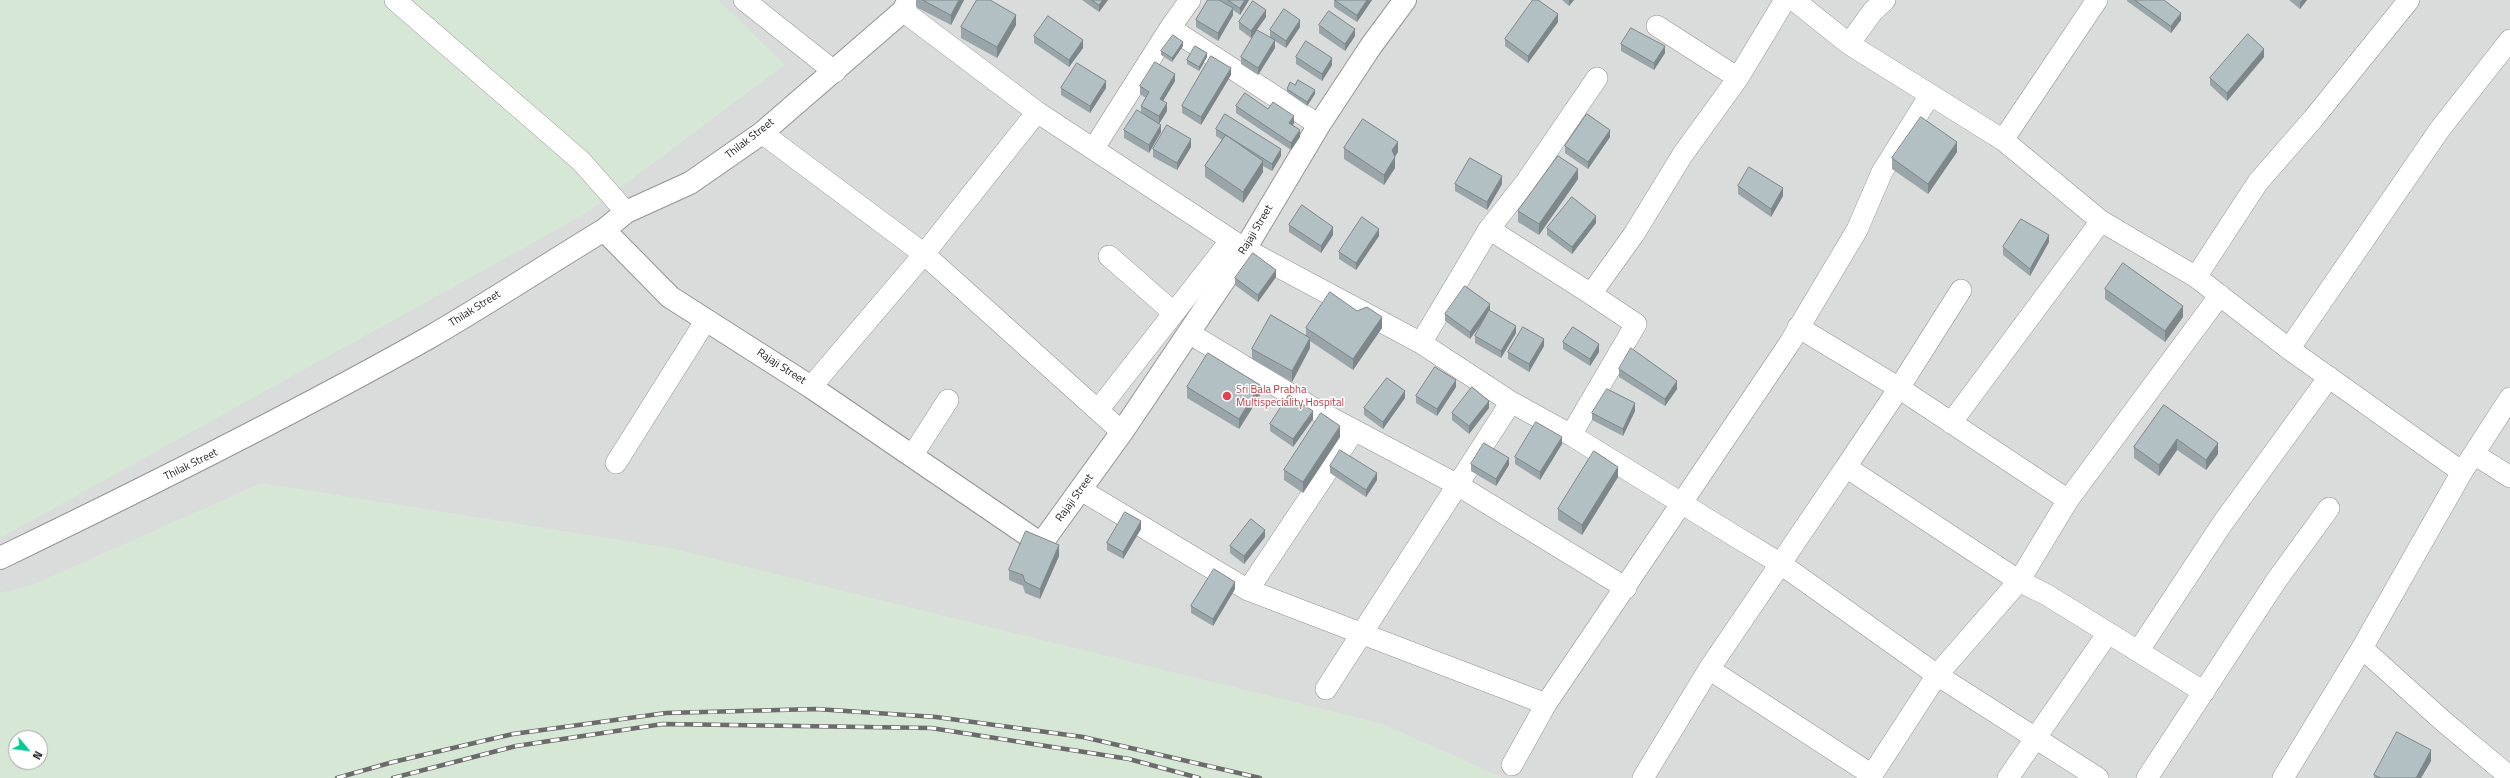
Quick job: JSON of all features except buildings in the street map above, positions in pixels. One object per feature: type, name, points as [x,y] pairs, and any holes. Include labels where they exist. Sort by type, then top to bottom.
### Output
[{"type":"street","points":[[395,0],[581,162],[626,212]]},
{"type":"street","points":[[744,0],[835,72]]},
{"type":"street","points":[[1094,148],[1170,28],[1190,0]]},
{"type":"street","name":"Rajaji Street","points":[[604,230],[670,296],[811,387],[1041,544],[1122,432],[1189,333],[1238,244],[1371,46],[1405,0]]},
{"type":"street","points":[[1591,294],[1634,234],[1683,154],[1738,78],[1785,0]]},
{"type":"street","points":[[1794,0],[1849,44],[2003,140],[2102,221],[2196,277],[2289,349],[2462,472]]},
{"type":"street","points":[[1849,44],[1873,12],[1885,0]]},
{"type":"street","points":[[2003,140],[2097,0]]},
{"type":"street","points":[[2196,277],[2258,182],[2313,119],[2409,0]]},
{"type":"street","points":[[906,5],[1037,112],[1238,244],[1421,343],[1511,402],[1571,435],[1781,564],[1937,675],[2098,778]]},
{"type":"street","name":"Thilak Street","points":[[0,558],[226,448],[431,336],[604,230],[626,212],[690,183],[762,132],[835,72],[906,5]]},
{"type":"street","points":[[1657,26],[1738,78]]},
{"type":"street","points":[[1170,28],[1319,125]]},
{"type":"street","points":[[2289,349],[2440,129],[2510,40]]},
{"type":"street","points":[[1421,343],[1489,229],[1526,182],[1597,78]]},
{"type":"street","points":[[1512,765],[1546,704],[1626,588],[1681,502],[1798,328],[1856,230],[1882,172],[1930,95]]},
{"type":"street","points":[[811,387],[924,254],[1037,112]]},
{"type":"street","points":[[762,132],[924,254],[1122,432]]},
{"type":"street","points":[[1951,423],[2102,221]]},
{"type":"street","points":[[1489,229],[1636,324],[1571,435]]},
{"type":"street","points":[[1098,410],[1174,313],[1238,244]]},
{"type":"street","points":[[1109,256],[1174,313]]},
{"type":"street","points":[[1643,778],[1709,669],[1899,388],[1961,290]]},
{"type":"street","points":[[1709,669],[1871,777],[1937,675],[2019,581],[2068,500],[2220,296]]},
{"type":"street","points":[[616,464],[706,320]]},
{"type":"street","points":[[1798,328],[1899,388],[2068,500]]},
{"type":"street","points":[[1189,333],[1354,431],[1456,484],[1626,588]]},
{"type":"street","points":[[2139,650],[2222,524],[2329,377]]},
{"type":"street","points":[[2282,778],[2362,648],[2462,472],[2510,398]]},
{"type":"street","points":[[912,456],[948,400]]},
{"type":"street","points":[[1326,689],[1456,484],[1511,402]]},
{"type":"street","points":[[1248,590],[1354,431]]},
{"type":"street","points":[[2474,454],[2510,476]]},
{"type":"street","points":[[1846,467],[2019,581],[2048,595],[2108,633],[2139,650],[2204,692]]},
{"type":"street","points":[[1081,490],[1248,590],[1362,632],[1546,704]]},
{"type":"street","points":[[2146,778],[2276,581],[2329,508]]},
{"type":"street","points":[[2008,778],[2108,633]]},
{"type":"street","points":[[2362,648],[2443,722],[2510,777]]},
{"type":"shaded area","points":[[0,0],[2510,0],[2510,778],[0,778]]},
{"type":"shaded area","points":[[0,0],[718,0],[785,65],[583,215],[0,538]]},
{"type":"shaded area","points":[[262,483],[670,548],[1383,724],[1503,778],[0,778],[0,593],[34,584]]},
{"type":"railway","points":[[337,778],[393,762],[513,734],[666,713],[816,709],[936,717],[1083,737],[1260,778]]},
{"type":"railway","points":[[393,778],[516,746],[663,724],[931,728],[1129,759],[1199,778]]},
{"type":"place","name":"Sri Bala Prabha Multispeciality Hospital","points":[[1227,396]]}]
